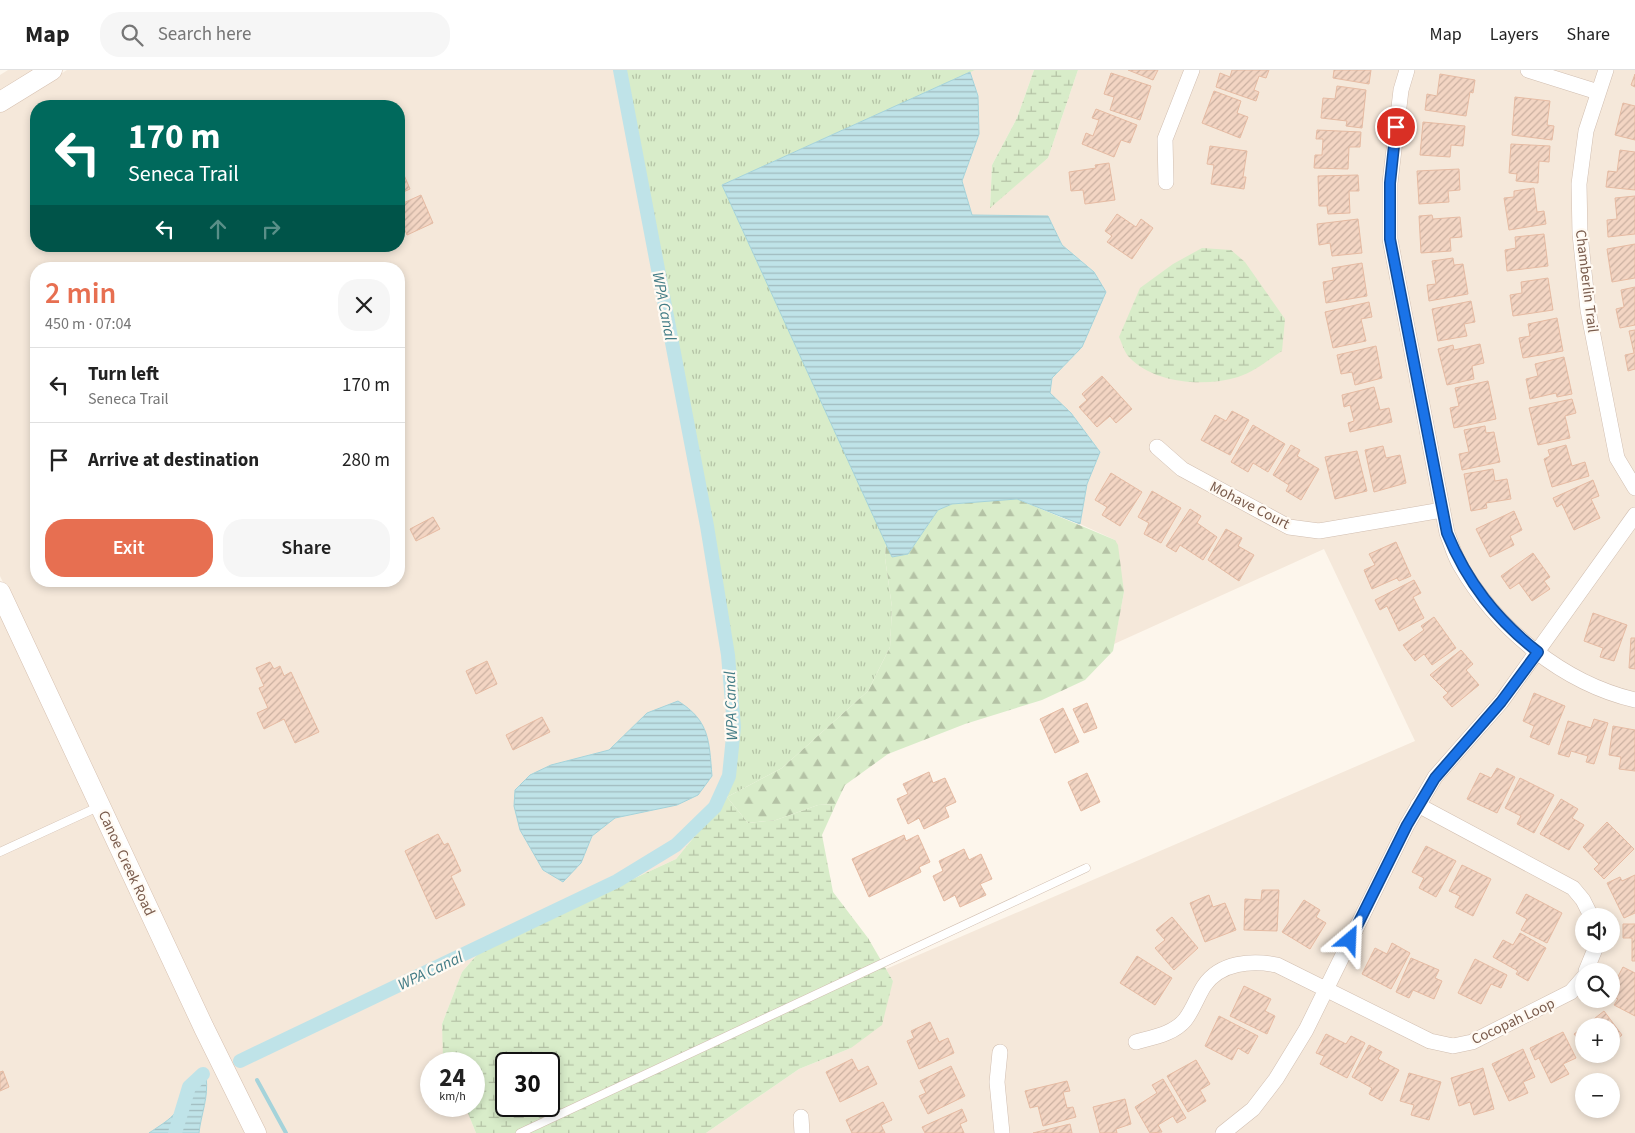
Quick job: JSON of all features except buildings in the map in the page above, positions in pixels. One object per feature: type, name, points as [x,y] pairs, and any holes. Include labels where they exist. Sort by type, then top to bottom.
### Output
[{"type":"main road","points":[[0,102],[52,70]]},
{"type":"main road","name":"Canoe Creek Road","points":[[0,592],[204,1028],[256,1133]]},
{"type":"street","points":[[1166,182],[1165,139],[1192,70]]},
{"type":"street","points":[[1407,70],[1400,90],[1390,183],[1390,239],[1447,533],[1460,564],[1480,594],[1509,628],[1558,668],[1595,687],[1635,700]]},
{"type":"street","points":[[1528,70],[1598,92]]},
{"type":"street","name":"Chamberlin Trail","points":[[1606,70],[1585,140],[1579,184],[1580,234],[1588,310],[1617,458],[1635,488]]},
{"type":"street","name":"Mohave Court","points":[[1157,447],[1182,469],[1289,527],[1319,532],[1442,510]]},
{"type":"street","points":[[1224,1133],[1253,1110],[1276,1078],[1306,1030],[1418,805],[1435,778],[1501,702],[1635,515]]},
{"type":"street","points":[[1418,805],[1573,888],[1588,908]]},
{"type":"street","name":"Cocopah Loop","points":[[1136,1042],[1171,1032],[1185,1020],[1205,984],[1218,972],[1235,965],[1256,960],[1277,965],[1430,1041],[1453,1046],[1472,1042],[1565,996],[1575,988]]},
{"type":"street","points":[[1000,1052],[997,1082],[1002,1133]]},
{"type":"street","points":[[802,1117],[802,1133]]},
{"type":"lane","points":[[0,852],[100,806]]},
{"type":"lane","points":[[520,1133],[1086,868]]},
{"type":"shaded area","points":[[8,70],[37,70],[0,93],[0,75]]},
{"type":"shaded area","points":[[67,70],[618,70],[698,461],[739,701],[727,797],[676,859],[482,949],[462,972],[442,1024],[444,1052],[420,1052],[420,1117],[469,1117],[476,1133],[264,1133],[210,1025],[0,576],[0,112]],"holes":[[[647,713],[710,753],[712,776],[698,795],[677,805],[615,818],[592,836],[563,882],[543,870],[533,851],[551,765],[609,750]]]},
{"type":"shaded area","points":[[975,70],[1034,70],[1017,118],[992,165],[990,207],[1048,158],[1078,70],[1635,70],[1635,1133],[706,1133],[799,1069],[851,1048],[893,981],[886,969],[1415,741],[1324,549],[1114,644],[1124,592],[1115,540],[1080,524],[1087,484],[1100,452],[1071,413],[1050,393],[1052,378],[1082,347],[1094,272],[1062,245],[1048,216],[972,215],[962,181],[979,134],[978,96],[970,72]]},
{"type":"shaded area","points":[[0,608],[249,1133],[199,1133],[201,1115],[206,1100],[183,1101],[178,1110],[164,1124],[149,1133],[0,1133]]},
{"type":"green space","points":[[619,70],[975,70],[722,185],[886,542],[885,558],[892,607],[890,647],[868,691],[782,768],[727,797],[739,700],[698,461]]},
{"type":"green space","points":[[1034,70],[1078,70],[1048,158],[990,208],[992,165],[1017,118]]},
{"type":"green space","points":[[1202,248],[1231,250],[1245,262],[1285,319],[1282,351],[1261,366],[1238,377],[1211,382],[1180,381],[1166,378],[1152,373],[1129,357],[1119,337],[1140,288],[1173,264]]},
{"type":"green space","points":[[1017,499],[1115,540],[1118,545],[1124,592],[1113,651],[1085,680],[1042,700],[965,724],[888,754],[845,785],[836,804],[818,805],[776,820],[748,823],[727,797],[782,768],[868,691],[890,647],[892,607],[885,558],[886,542],[892,557],[908,554],[938,510],[952,504]]},
{"type":"green space","points":[[727,797],[748,823],[776,820],[818,805],[836,804],[822,835],[833,892],[868,938],[893,981],[882,1025],[851,1048],[799,1069],[706,1133],[476,1133],[469,1117],[485,1117],[485,1052],[443,1052],[442,1024],[462,972],[482,949],[676,859]]},
{"type":"water","points":[[970,72],[978,96],[979,134],[962,181],[972,215],[1048,216],[1062,245],[1094,272],[1106,292],[1082,347],[1052,378],[1050,393],[1071,413],[1100,452],[1087,484],[1080,524],[1017,499],[952,504],[938,510],[908,554],[892,557],[722,185]]},
{"type":"water","points":[[678,701],[689,709],[702,724],[708,742],[712,776],[698,795],[677,805],[615,818],[592,836],[581,863],[563,882],[543,870],[520,830],[514,806],[515,790],[530,775],[551,765],[609,750],[647,713]]},
{"type":"water","points":[[206,1077],[206,1098],[199,1133],[149,1133],[173,1116],[180,1105],[183,1089]]},
{"type":"waterway","name":"WPA Canal","points":[[240,1061],[617,881],[676,845],[715,807],[729,776],[734,727],[728,655],[707,526],[620,70]]},
{"type":"waterway","name":"WPA Canal","points":[[175,1133],[189,1087],[203,1074]]},
{"type":"waterway","points":[[257,1080],[286,1133]]},
{"type":"route","points":[[1350,940],[1407,825],[1435,778],[1501,702],[1538,652],[1515,634],[1480,594],[1460,564],[1447,533],[1390,239],[1390,183],[1396,127]]}]
